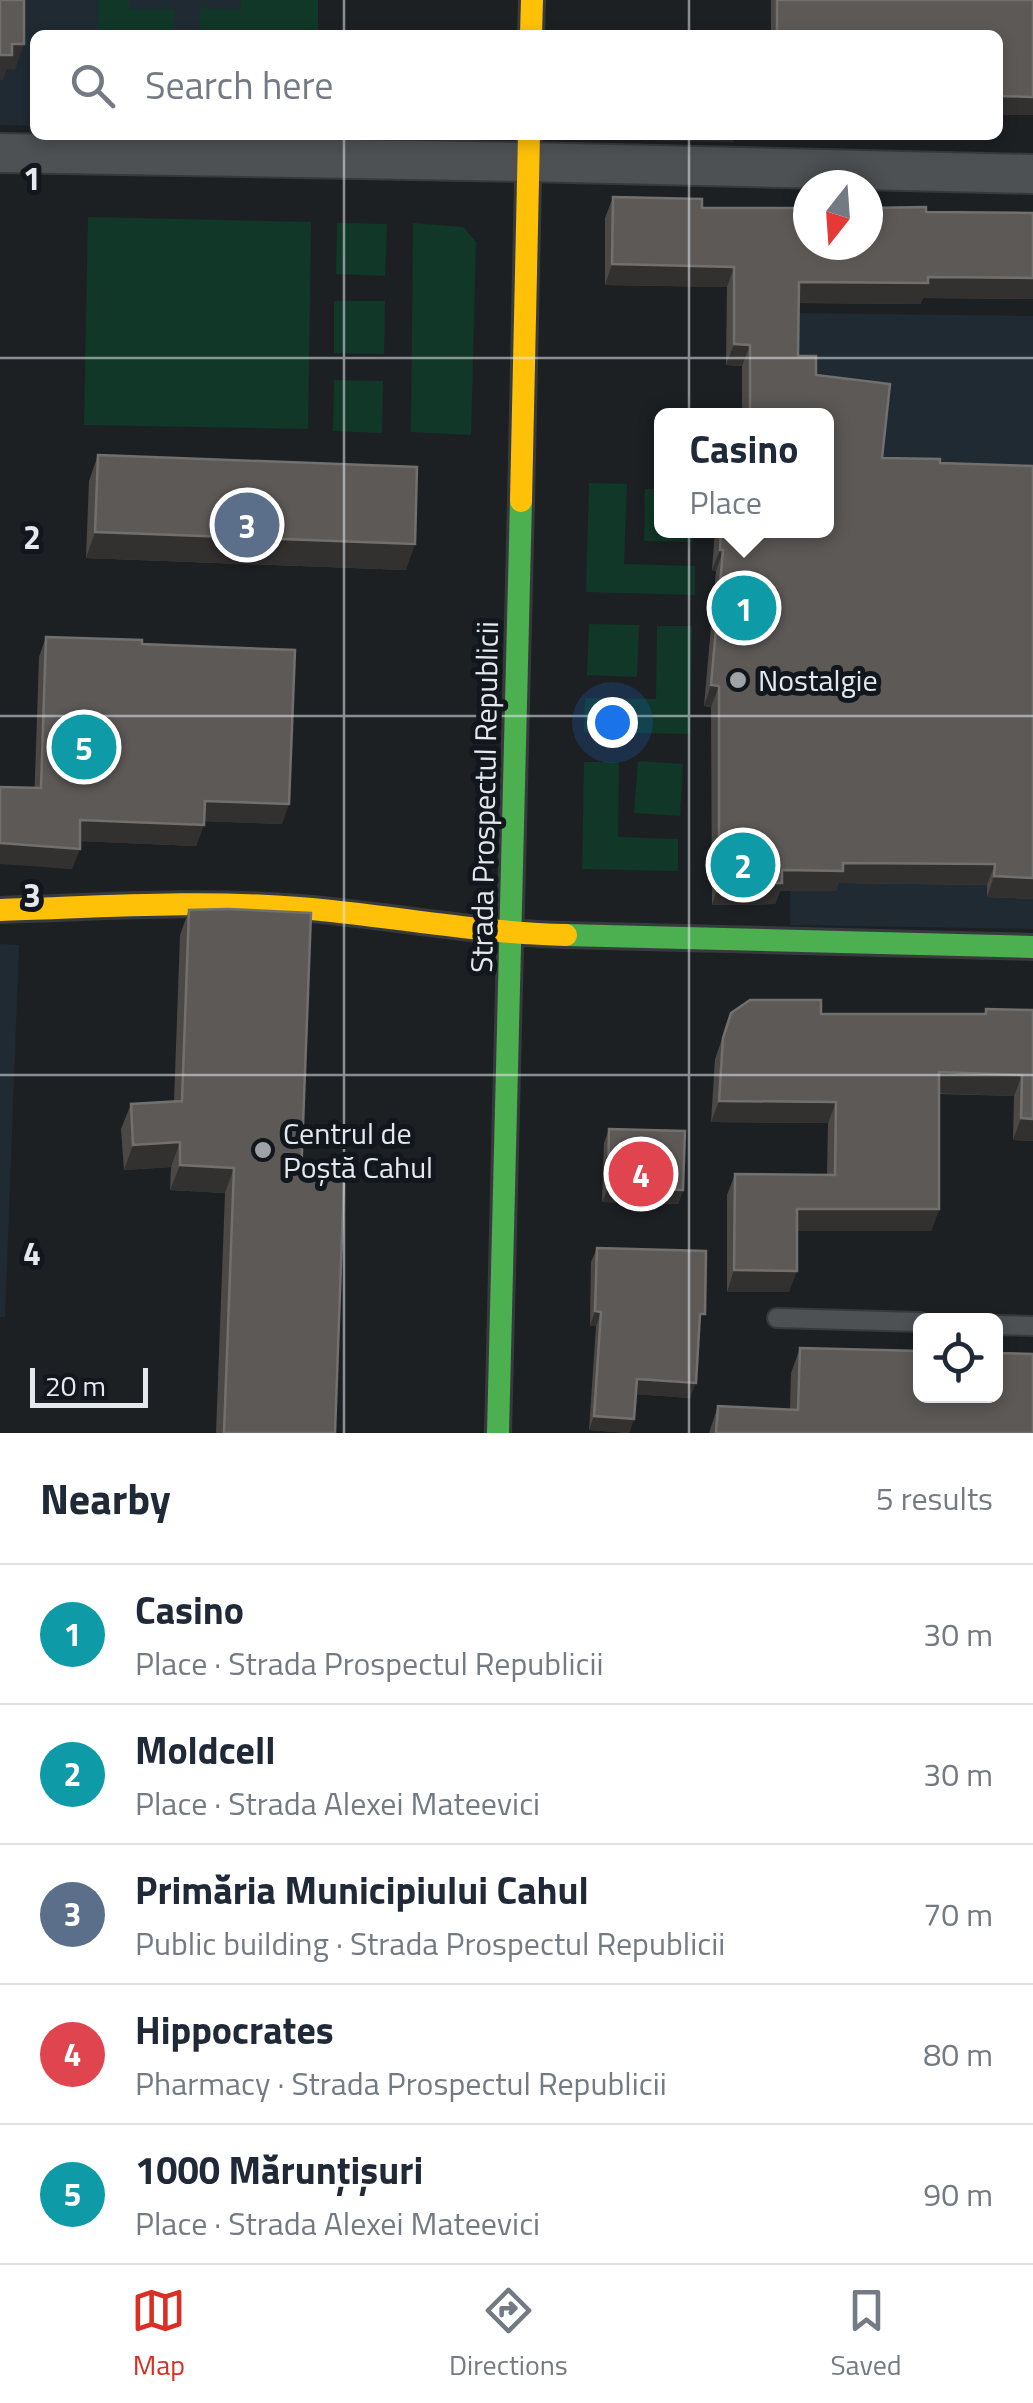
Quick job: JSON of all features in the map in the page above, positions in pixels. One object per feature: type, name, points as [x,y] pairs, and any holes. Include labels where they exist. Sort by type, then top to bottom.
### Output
[{"type":"main road","points":[[531,30],[532,0]]},
{"type":"main road","name":"Strada Prospectul Republicii","points":[[498,1433],[528,148]]},
{"type":"main road","points":[[0,910],[220,904],[301,908],[512,934],[1033,947]]},
{"type":"street","points":[[0,153],[528,148],[1033,174]]},
{"type":"lane","points":[[777,1318],[913,1322]]},
{"type":"lane","points":[[1003,1325],[1033,1326]]},
{"type":"shaded area","points":[[0,0],[318,0],[318,30],[30,30],[30,126],[0,125]]},
{"type":"shaded area","points":[[797,313],[1033,316],[1033,929],[790,925],[794,538],[834,538],[834,408],[795,408]]},
{"type":"shaded area","points":[[0,944],[19,945],[5,1317],[0,1317]]},
{"type":"green space","points":[[99,0],[129,0],[129,9],[174,9],[174,30],[98,30]]},
{"type":"green space","points":[[241,0],[318,0],[318,30],[199,30],[200,8],[240,10]]},
{"type":"green space","points":[[88,217],[311,222],[308,429],[84,425]]},
{"type":"green space","points":[[337,223],[387,224],[385,276],[336,274]]},
{"type":"green space","points":[[413,223],[463,227],[476,242],[471,435],[411,432]]},
{"type":"green space","points":[[334,301],[385,301],[384,354],[334,353]]},
{"type":"green space","points":[[334,380],[383,381],[382,433],[333,431]]},
{"type":"green space","points":[[589,483],[627,484],[624,564],[695,566],[695,595],[586,592]]},
{"type":"green space","points":[[645,489],[654,489],[654,538],[693,538],[693,542],[644,541]]},
{"type":"green space","points":[[589,624],[639,625],[637,677],[587,675]]},
{"type":"green space","points":[[657,626],[692,626],[690,734],[584,732],[585,698],[656,699]]},
{"type":"green space","points":[[638,761],[683,764],[680,816],[634,813]]},
{"type":"green space","points":[[584,762],[619,762],[618,837],[678,839],[678,871],[582,869]]},
{"type":"building","points":[[0,0],[24,0],[24,44],[12,44],[12,55],[0,55]]},
{"type":"building","points":[[777,0],[1033,0],[1033,97],[1003,96],[1003,30],[777,30]]},
{"type":"building","points":[[613,197],[702,199],[702,208],[793,208],[793,260],[883,260],[883,208],[1033,213],[1033,278],[928,277],[928,283],[799,282],[798,356],[816,356],[816,375],[890,384],[882,458],[1033,466],[1033,878],[994,876],[995,864],[843,863],[843,871],[782,870],[782,883],[719,884],[719,686],[711,685],[723,550],[721,538],[834,538],[834,408],[750,408],[750,345],[734,344],[734,267],[612,264]]},
{"type":"building","points":[[98,455],[417,467],[415,544],[95,532]]},
{"type":"building","points":[[46,637],[295,650],[289,804],[205,801],[204,825],[80,820],[80,849],[0,843],[0,787],[41,788]]},
{"type":"building","points":[[189,910],[311,913],[301,1178],[344,1179],[335,1433],[224,1433],[234,1168],[180,1165],[180,1142],[133,1145],[131,1104],[182,1101]]},
{"type":"building","points":[[750,1000],[821,1000],[821,1014],[986,1014],[986,1009],[1033,1010],[1033,1119],[1021,1118],[1022,1075],[939,1072],[939,1209],[797,1209],[797,1271],[734,1270],[735,1174],[835,1175],[836,1102],[719,1101],[723,1038],[731,1013]]},
{"type":"building","points":[[609,1129],[685,1131],[683,1190],[608,1188]]},
{"type":"building","points":[[597,1248],[706,1251],[705,1314],[700,1314],[696,1383],[637,1379],[634,1419],[594,1416],[601,1312],[595,1311]]},
{"type":"building","points":[[800,1348],[913,1351],[913,1403],[1003,1403],[1003,1353],[1033,1354],[1033,1433],[716,1433],[718,1406],[798,1410]]},
{"type":"traffic: fast","points":[[498,1433],[521,501]]},
{"type":"traffic: fast","points":[[566,935],[1033,947]]},
{"type":"traffic: slow","points":[[531,30],[532,0]]},
{"type":"traffic: slow","points":[[521,501],[529,140]]},
{"type":"traffic: slow","points":[[0,910],[262,906],[566,935]]},
{"type":"place","name":"Primăria Municipiului Cahul","points":[[247,525]]},
{"type":"place","name":"Casino","points":[[744,608]]},
{"type":"place","name":"Nostalgie","points":[[738,680]]},
{"type":"place","name":"1000 Mărunțișuri","points":[[84,747]]},
{"type":"place","name":"Moldcell","points":[[743,865]]},
{"type":"place","name":"Centrul de Poștă Cahul","points":[[263,1150]]},
{"type":"place","name":"Hippocrates","points":[[641,1174]]}]
